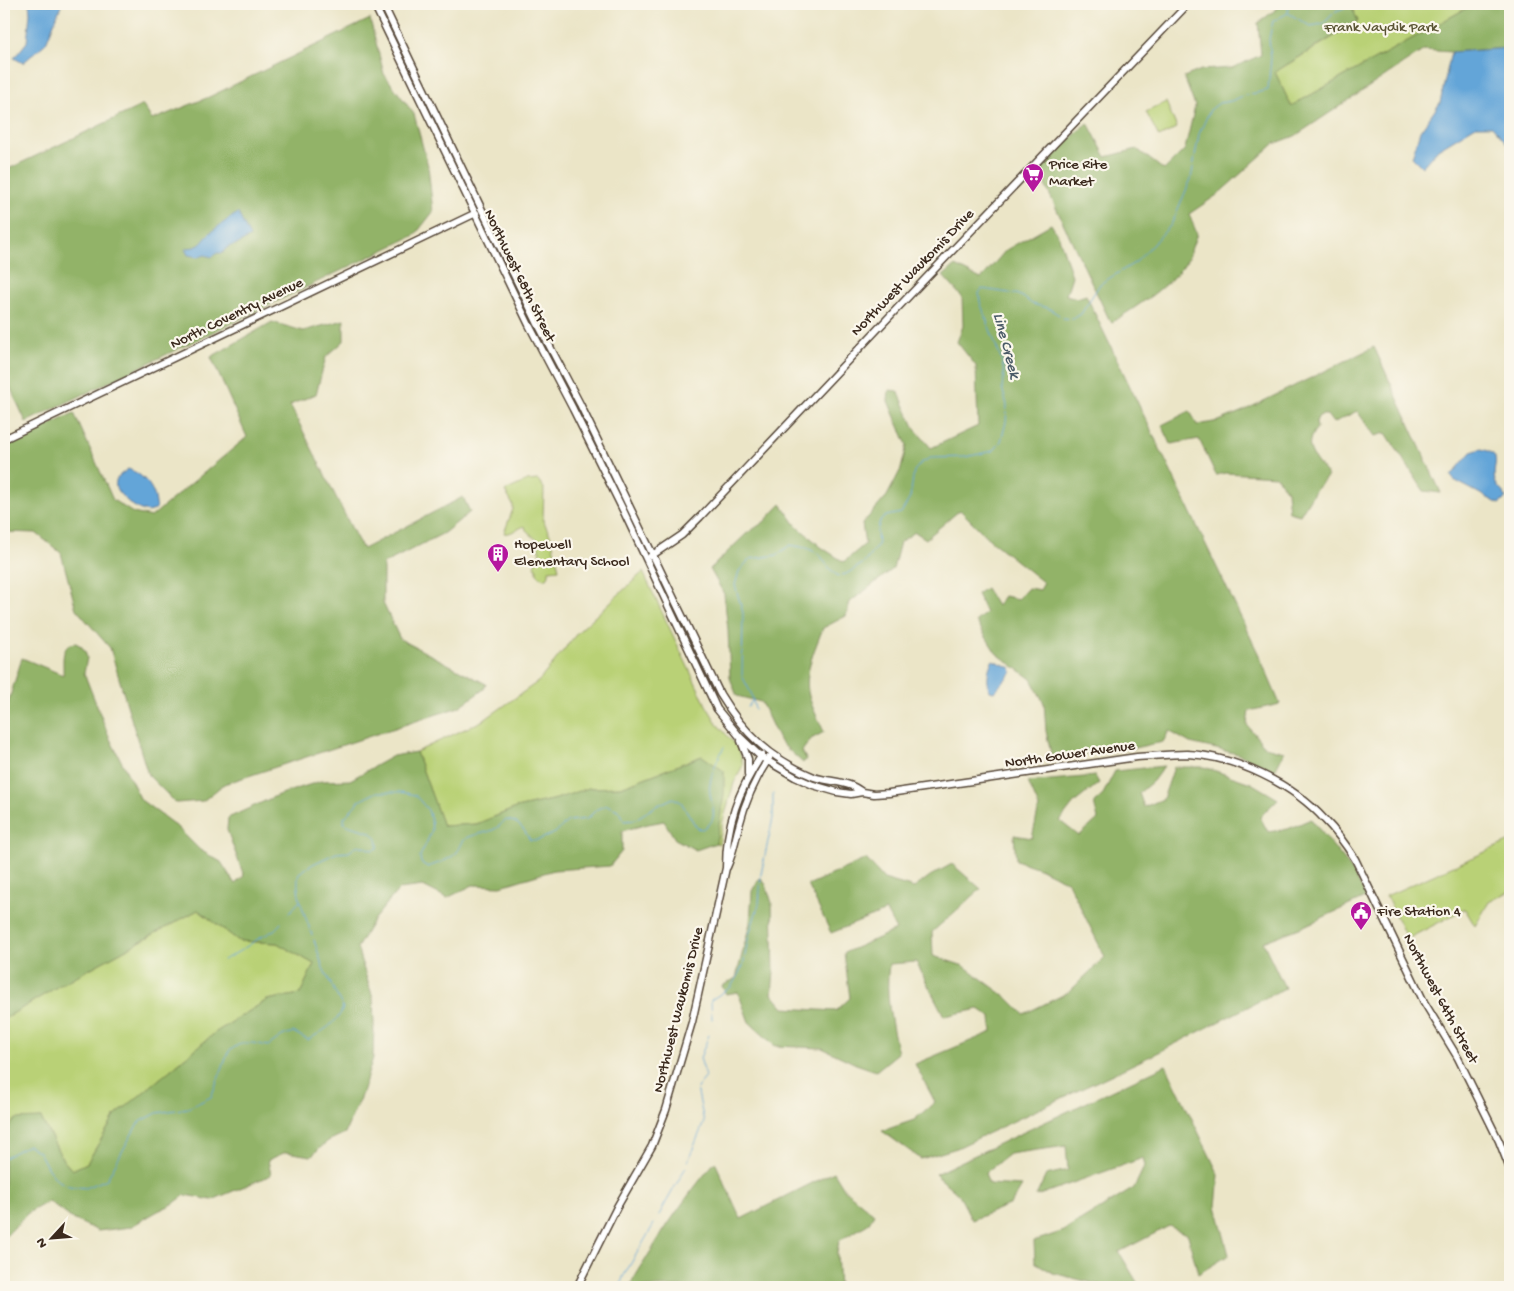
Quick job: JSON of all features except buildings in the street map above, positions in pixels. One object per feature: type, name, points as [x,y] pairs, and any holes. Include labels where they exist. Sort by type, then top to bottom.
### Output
[{"type":"main road","name":"Northwest 68th Street","points":[[374,4],[474,214],[529,326],[573,408],[646,558]]},
{"type":"main road","name":"Northwest 68th Street","points":[[383,4],[482,210],[631,507],[653,555]]},
{"type":"main road","name":"Northwest Waukomis Drive","points":[[646,558],[682,535],[700,518],[906,298],[1188,4]]},
{"type":"main road","name":"North Coventry Avenue","points":[[4,439],[482,210]]},
{"type":"main road","points":[[623,510],[631,507]]},
{"type":"main road","points":[[653,555],[720,694],[731,713],[765,750]]},
{"type":"main road","name":"North Gower Avenue","points":[[646,558],[717,709],[740,738],[761,757],[781,770],[813,785],[851,794],[862,792],[874,794],[889,793],[942,784],[1168,754],[1189,754],[1224,760],[1278,782]]},
{"type":"main road","points":[[740,738],[748,759],[747,778]]},
{"type":"main road","name":"Northwest Waukomis Drive","points":[[577,1287],[619,1203],[652,1146],[666,1110],[692,1022],[726,868],[726,854],[733,814],[747,778],[765,750]]},
{"type":"main road","name":"North Gower Avenue","points":[[765,750],[795,768],[815,777],[852,786],[862,792]]},
{"type":"main road","name":"Northwest Waukomis Drive","points":[[726,868],[732,856],[745,805],[772,754]]},
{"type":"main road","name":"Northwest 64th Street","points":[[1278,782],[1324,818],[1355,859],[1424,1002],[1458,1058],[1499,1141],[1510,1169]]},
{"type":"green space","points":[[1279,4],[1350,4],[1358,21],[1275,72],[1291,106],[1474,4],[1510,4],[1510,48],[1451,52],[1424,50],[1295,136],[1274,144],[1217,195],[1189,214],[1197,234],[1187,260],[1181,269],[1164,286],[1132,310],[1112,322],[1037,168],[1088,123],[1106,157],[1137,149],[1164,170],[1185,149],[1195,106],[1184,77],[1201,70],[1232,68],[1261,55],[1258,23],[1278,8]]},
{"type":"green space","name":"Frank Vaydik Park","points":[[1350,4],[1474,4],[1291,106],[1275,72],[1358,22]]},
{"type":"green space","points":[[370,19],[384,74],[414,114],[428,166],[433,212],[415,235],[26,422],[4,374],[4,171],[143,105],[152,120],[209,97]]},
{"type":"green space","points":[[1166,102],[1177,128],[1159,137],[1146,112]]},
{"type":"green space","points":[[1051,224],[1059,237],[1072,276],[1066,295],[1077,298],[1086,295],[1258,653],[1280,704],[1249,711],[1247,725],[1265,747],[1284,752],[1275,770],[1238,754],[1190,743],[1169,731],[1163,742],[1134,748],[1052,758],[1046,731],[1044,703],[1031,679],[996,653],[976,621],[986,613],[977,594],[986,588],[997,606],[1004,596],[1018,599],[1028,588],[1040,590],[1044,583],[989,539],[960,510],[926,539],[915,532],[900,542],[893,569],[850,602],[846,616],[823,628],[813,653],[808,687],[812,705],[824,732],[811,739],[802,751],[806,759],[803,763],[780,742],[761,702],[737,696],[730,678],[724,594],[710,569],[746,534],[764,522],[781,504],[796,525],[821,547],[844,562],[865,544],[862,524],[887,496],[901,469],[907,445],[888,401],[889,390],[898,391],[915,429],[931,448],[978,426],[976,366],[957,342],[963,326],[962,297],[943,276],[955,266],[981,279],[1006,250]]},
{"type":"green space","points":[[344,320],[344,341],[326,357],[316,394],[290,405],[363,549],[463,497],[470,512],[444,533],[383,564],[383,603],[400,639],[486,684],[484,689],[459,707],[224,784],[203,801],[176,803],[148,775],[110,648],[76,609],[61,553],[36,533],[4,532],[4,447],[74,413],[113,500],[133,513],[151,517],[247,437],[211,357],[272,322],[303,331]]},
{"type":"green space","points":[[1374,347],[1441,493],[1424,491],[1386,433],[1375,436],[1357,411],[1333,423],[1327,415],[1318,417],[1316,422],[1317,428],[1312,435],[1310,447],[1315,459],[1328,476],[1316,489],[1300,515],[1289,512],[1287,491],[1276,476],[1226,473],[1216,475],[1199,439],[1171,444],[1162,425],[1190,411],[1197,425],[1219,421]]},
{"type":"green space","points":[[538,480],[544,488],[543,520],[551,537],[559,569],[549,570],[547,578],[543,579],[537,574],[537,569],[534,565],[540,554],[537,540],[526,530],[525,526],[504,533],[513,509],[513,505],[505,491],[527,481]]},
{"type":"green space","points":[[643,572],[706,705],[718,725],[739,749],[743,765],[734,783],[723,821],[719,844],[716,843],[724,772],[702,756],[621,787],[589,788],[556,799],[516,808],[476,824],[443,826],[416,752],[484,720],[539,681],[578,632]]},
{"type":"green space","points":[[76,643],[85,651],[87,658],[84,673],[110,739],[141,800],[176,826],[200,850],[221,862],[235,884],[244,876],[227,830],[228,818],[278,795],[321,781],[350,780],[393,756],[416,752],[443,826],[477,824],[516,808],[556,799],[589,788],[621,787],[702,756],[724,771],[724,795],[716,843],[696,850],[675,839],[664,821],[622,831],[622,851],[610,866],[554,870],[501,886],[473,885],[447,898],[423,886],[399,889],[374,919],[357,948],[373,998],[373,1058],[362,1093],[345,1133],[328,1141],[311,1156],[286,1152],[268,1160],[271,1175],[212,1200],[185,1195],[173,1204],[130,1227],[98,1231],[71,1218],[49,1201],[28,1213],[4,1238],[4,1133],[16,1119],[41,1118],[63,1160],[72,1170],[87,1163],[115,1116],[216,1032],[267,1000],[300,994],[314,964],[277,943],[239,941],[198,910],[60,985],[4,1019],[4,716],[22,658],[63,675],[65,650],[71,644]]},
{"type":"green space","points":[[1164,766],[1153,781],[1139,793],[1144,807],[1163,799],[1174,767],[1204,767],[1251,783],[1278,799],[1260,817],[1268,832],[1288,829],[1311,819],[1349,866],[1367,897],[1302,927],[1263,942],[1285,988],[1159,1052],[957,1148],[921,1159],[882,1131],[914,1120],[935,1102],[915,1064],[992,1032],[991,1017],[979,1009],[944,1016],[916,962],[889,964],[888,998],[898,1053],[876,1071],[822,1048],[775,1046],[749,1022],[738,992],[726,994],[722,986],[736,978],[750,923],[752,891],[761,878],[766,885],[772,903],[774,972],[772,994],[784,1008],[836,1011],[850,998],[844,953],[896,930],[886,911],[831,933],[808,885],[866,859],[884,879],[914,888],[930,876],[952,864],[981,889],[932,932],[933,956],[964,966],[1009,999],[1024,1014],[1069,992],[1105,957],[1068,882],[1039,868],[1016,860],[1014,835],[1032,838],[1039,807],[1028,782],[1095,776],[1099,783],[1074,803],[1060,821],[1079,836],[1098,819],[1094,803],[1102,796],[1115,771]]},
{"type":"green space","points":[[1510,841],[1510,891],[1489,902],[1475,926],[1465,909],[1407,939],[1386,896]]},
{"type":"green space","points":[[198,910],[239,941],[277,943],[314,964],[300,994],[267,1000],[216,1032],[115,1116],[87,1163],[72,1170],[63,1160],[41,1118],[16,1120],[4,1133],[4,1019],[60,985]]},
{"type":"green space","points":[[1166,1065],[1219,1175],[1216,1206],[1229,1255],[1198,1274],[1188,1235],[1169,1226],[1119,1252],[1140,1287],[1109,1287],[1053,1273],[1035,1262],[1034,1241],[1064,1231],[1134,1188],[1145,1165],[1143,1158],[1036,1196],[1046,1175],[1068,1170],[1066,1146],[1009,1154],[985,1173],[989,1184],[1022,1186],[1011,1204],[972,1220],[959,1195],[935,1174]]},
{"type":"green space","points":[[715,1162],[741,1219],[834,1172],[845,1190],[874,1214],[868,1224],[839,1241],[837,1253],[839,1287],[629,1287],[669,1222]]},
{"type":"water","points":[[29,4],[61,4],[61,6],[46,43],[23,63],[14,58],[27,42]]},
{"type":"water","points":[[1510,48],[1510,147],[1492,126],[1476,126],[1438,149],[1422,167],[1412,157],[1420,131],[1440,103],[1451,52]]},
{"type":"water","points":[[238,213],[250,237],[228,247],[223,253],[217,253],[212,257],[188,255],[185,249],[199,245],[211,232]]},
{"type":"water","points":[[1481,449],[1488,451],[1495,457],[1495,481],[1506,497],[1499,504],[1454,480],[1451,476],[1471,452]]},
{"type":"water","points":[[128,469],[139,474],[151,487],[157,506],[154,510],[150,512],[139,509],[118,492],[116,480]]},
{"type":"water","points":[[993,660],[1011,668],[1012,672],[994,692],[989,691],[988,679]]},
{"type":"waterway","points":[[1288,4],[1288,13]]},
{"type":"waterway","name":"Line Creek","points":[[1063,318],[1073,319],[1081,314],[1100,284],[1136,262],[1171,225],[1191,179],[1199,134],[1210,110],[1219,103],[1268,90],[1271,58],[1269,39],[1273,21],[1288,13],[1310,26],[1323,24],[1336,11],[1353,4]]},
{"type":"waterway","name":"Line Creek","points":[[755,709],[751,693],[742,676],[743,613],[735,585],[739,571],[750,559],[777,555],[790,545],[807,548],[819,554],[838,576],[846,574],[864,563],[878,545],[877,531],[880,521],[886,516],[901,513],[910,498],[914,471],[921,463],[930,458],[965,457],[993,451],[1001,441],[1006,422],[1007,405],[1002,388],[1004,373],[1002,362],[980,302],[979,293],[982,289],[1016,294],[1032,304],[1048,308],[1059,315]]},
{"type":"waterway","name":"Line Creek","points":[[748,707],[753,699]]},
{"type":"waterway","name":"Line Creek","points":[[312,935],[299,897],[299,873],[336,853],[349,852],[358,845],[373,850],[378,848],[378,841],[371,833],[344,823],[344,818],[359,801],[377,792],[401,792],[415,795],[428,810],[432,830],[420,856],[421,863],[428,867],[454,855],[466,838],[493,830],[505,820],[520,826],[530,840],[538,840],[555,833],[568,821],[587,819],[597,809],[607,805],[618,810],[624,821],[634,820],[673,798],[681,802],[697,828],[702,829],[709,825],[712,820],[713,809],[710,784],[717,760],[724,747]]},
{"type":"waterway","points":[[712,1019],[711,1000],[731,987],[743,966],[749,934],[759,904],[761,874],[773,818],[773,794]]},
{"type":"waterway","points":[[288,914],[300,901]]},
{"type":"waterway","points":[[223,960],[273,931],[281,923]]},
{"type":"waterway","name":"Line Creek","points":[[4,1158],[28,1145],[39,1152],[48,1169],[57,1180],[69,1186],[86,1188],[107,1179],[138,1123],[157,1113],[188,1108],[211,1097],[229,1051],[241,1043],[268,1046],[282,1036],[293,1032],[308,1040],[324,1030],[333,1023],[343,1008],[323,968],[314,940]]},
{"type":"waterway","points":[[688,1161],[704,1122],[697,1088],[706,1077],[700,1058],[709,1035]]},
{"type":"waterway","points":[[659,1215],[686,1167]]},
{"type":"waterway","points":[[620,1287],[623,1277],[654,1224]]},
{"type":"place","name":"Price Rite Market","points":[[1033,193]]},
{"type":"place","name":"Hopewell Elementary School","points":[[498,573]]},
{"type":"place","name":"Fire Station 4","points":[[1361,931]]}]
